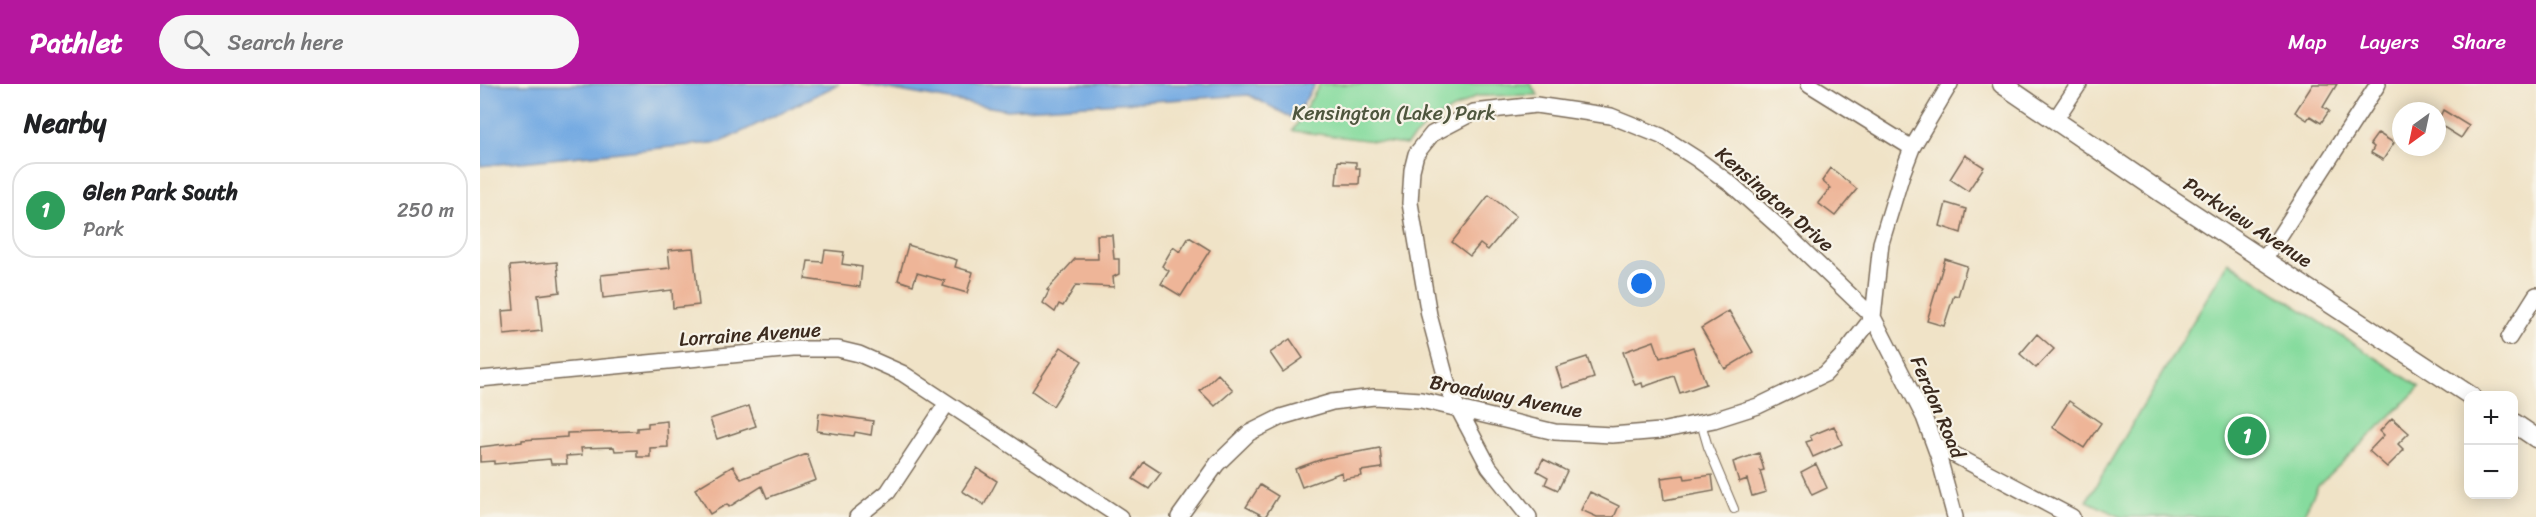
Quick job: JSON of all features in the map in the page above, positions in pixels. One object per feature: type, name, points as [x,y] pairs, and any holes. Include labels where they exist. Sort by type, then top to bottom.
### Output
[{"type":"street","points":[[1809,84],[1912,148]]},
{"type":"street","points":[[1873,317],[1881,243],[1912,148],[1950,84]]},
{"type":"street","name":"Parkview Avenue","points":[[2002,84],[2464,391]]},
{"type":"street","points":[[2055,120],[2079,84]]},
{"type":"street","points":[[2264,260],[2378,84]]},
{"type":"street","name":"Kensington Drive","points":[[1528,517],[1489,467],[1458,410],[1447,382],[1429,315],[1410,203],[1412,170],[1416,154],[1432,134],[1474,112],[1536,105],[1570,108],[1611,116],[1660,136],[1732,185],[1873,317]]},
{"type":"street","points":[[2509,338],[2536,295]]},
{"type":"street","name":"Broadway Avenue","points":[[1179,517],[1217,464],[1238,442],[1263,425],[1281,417],[1332,402],[1374,397],[1421,400],[1555,432],[1612,435],[1660,432],[1701,423],[1758,406],[1825,374],[1873,317]]},
{"type":"street","name":"Ferdon Road","points":[[1873,317],[1924,417],[1955,517]]},
{"type":"street","name":"Lorraine Avenue","points":[[480,379],[819,348],[838,349],[879,362],[902,373],[1120,517]]},
{"type":"street","points":[[856,517],[888,492],[947,403]]},
{"type":"street","points":[[2518,426],[2536,438]]},
{"type":"street","points":[[1934,444],[2072,517]]},
{"type":"lane","points":[[1701,423],[1708,447],[1734,509]]},
{"type":"green space","name":"Kensington (Lake) Park","points":[[1320,84],[1530,84],[1538,95],[1477,96],[1431,121],[1406,145],[1293,131]]},
{"type":"green space","points":[[2228,262],[2420,387],[2318,486],[2302,517],[2121,517],[2087,501]]},
{"type":"water","points":[[480,84],[839,84],[721,142],[480,166]]},
{"type":"water","points":[[860,84],[1315,84],[1294,119],[1249,95],[1007,110]]},
{"type":"building","points":[[2313,84],[2337,84],[2323,107],[2329,111],[2321,123],[2310,116],[2307,120],[2295,112]]},
{"type":"building","points":[[2446,112],[2469,126],[2461,138],[2446,129]]},
{"type":"building","points":[[2378,133],[2392,142],[2392,146],[2383,160],[2371,153],[2374,147],[2370,144]]},
{"type":"building","points":[[1965,155],[1984,167],[1968,191],[1950,179]]},
{"type":"building","points":[[1338,161],[1356,162],[1356,168],[1360,168],[1359,184],[1336,184]]},
{"type":"building","points":[[1831,168],[1857,189],[1835,216],[1818,203],[1830,188],[1822,181]]},
{"type":"building","points":[[1489,195],[1516,216],[1488,250],[1480,244],[1470,256],[1452,242]]},
{"type":"building","points":[[1946,203],[1966,209],[1961,233],[1940,226]]},
{"type":"building","points":[[1097,235],[1112,235],[1114,259],[1119,259],[1119,274],[1113,277],[1114,287],[1076,285],[1063,306],[1059,304],[1055,312],[1043,303],[1049,291],[1047,290],[1075,259],[1098,259]]},
{"type":"building","points":[[1189,237],[1210,250],[1181,296],[1161,284],[1169,271],[1162,266],[1173,247],[1180,252]]},
{"type":"building","points":[[908,245],[957,260],[955,267],[973,272],[967,293],[943,286],[945,281],[917,273],[913,285],[898,280]]},
{"type":"building","points":[[693,248],[699,305],[673,308],[672,290],[603,298],[601,275],[670,268],[668,250]]},
{"type":"building","points":[[825,250],[844,252],[842,264],[862,267],[860,287],[805,279],[808,261],[823,262]]},
{"type":"building","points":[[1945,259],[1967,266],[1958,296],[1954,295],[1944,326],[1927,321]]},
{"type":"building","points":[[557,262],[560,292],[538,295],[542,331],[504,335],[502,311],[514,310],[510,266]]},
{"type":"building","points":[[1729,311],[1753,352],[1725,369],[1701,328]]},
{"type":"building","points":[[2037,334],[2054,349],[2036,368],[2020,354]]},
{"type":"building","points":[[1290,339],[1303,358],[1283,372],[1270,353]]},
{"type":"building","points":[[1654,341],[1660,358],[1693,347],[1706,384],[1680,393],[1674,376],[1643,387],[1642,383],[1635,385],[1623,352]]},
{"type":"building","points":[[1061,347],[1082,361],[1053,406],[1032,391]]},
{"type":"building","points":[[1587,357],[1594,378],[1563,388],[1556,367]]},
{"type":"building","points":[[1218,374],[1233,390],[1215,406],[1200,391]]},
{"type":"building","points":[[2069,401],[2101,423],[2084,448],[2052,427]]},
{"type":"building","points":[[749,406],[756,426],[717,439],[710,419]]},
{"type":"building","points":[[819,413],[873,421],[871,435],[855,432],[854,436],[817,431]]},
{"type":"building","points":[[2392,418],[2409,433],[2398,444],[2404,450],[2387,467],[2369,451],[2384,435],[2380,431]]},
{"type":"building","points":[[667,421],[668,447],[650,448],[650,457],[637,457],[637,450],[615,451],[614,447],[581,448],[582,455],[566,456],[567,464],[551,464],[550,459],[494,464],[494,461],[480,462],[480,447],[522,442],[522,440],[567,437],[567,433],[637,431],[637,428],[648,427],[648,423]]},
{"type":"building","points":[[1834,426],[1842,444],[1813,457],[1806,442],[1812,440],[1810,436]]},
{"type":"building","points":[[1380,448],[1382,468],[1361,471],[1362,476],[1343,479],[1342,472],[1302,487],[1295,469],[1325,458]]},
{"type":"building","points":[[1759,453],[1764,470],[1760,471],[1766,492],[1752,496],[1747,479],[1739,482],[1733,462]]},
{"type":"building","points":[[807,454],[816,480],[767,498],[762,486],[729,507],[727,504],[710,514],[695,489],[733,466],[741,479]]},
{"type":"building","points":[[1543,459],[1567,471],[1558,490],[1545,484],[1548,477],[1537,471]]},
{"type":"building","points":[[1144,462],[1161,473],[1149,489],[1133,479]]},
{"type":"building","points":[[1816,464],[1827,488],[1812,495],[1801,472]]},
{"type":"building","points":[[977,468],[997,481],[984,505],[962,491]]},
{"type":"building","points":[[1684,475],[1685,479],[1712,475],[1714,491],[1664,500],[1661,478]]},
{"type":"building","points":[[1260,485],[1278,496],[1265,517],[1246,507]]},
{"type":"building","points":[[1590,492],[1619,506],[1614,517],[1597,517],[1581,510]]},
{"type":"place","name":"Glen Park South","points":[[2247,436]]}]
